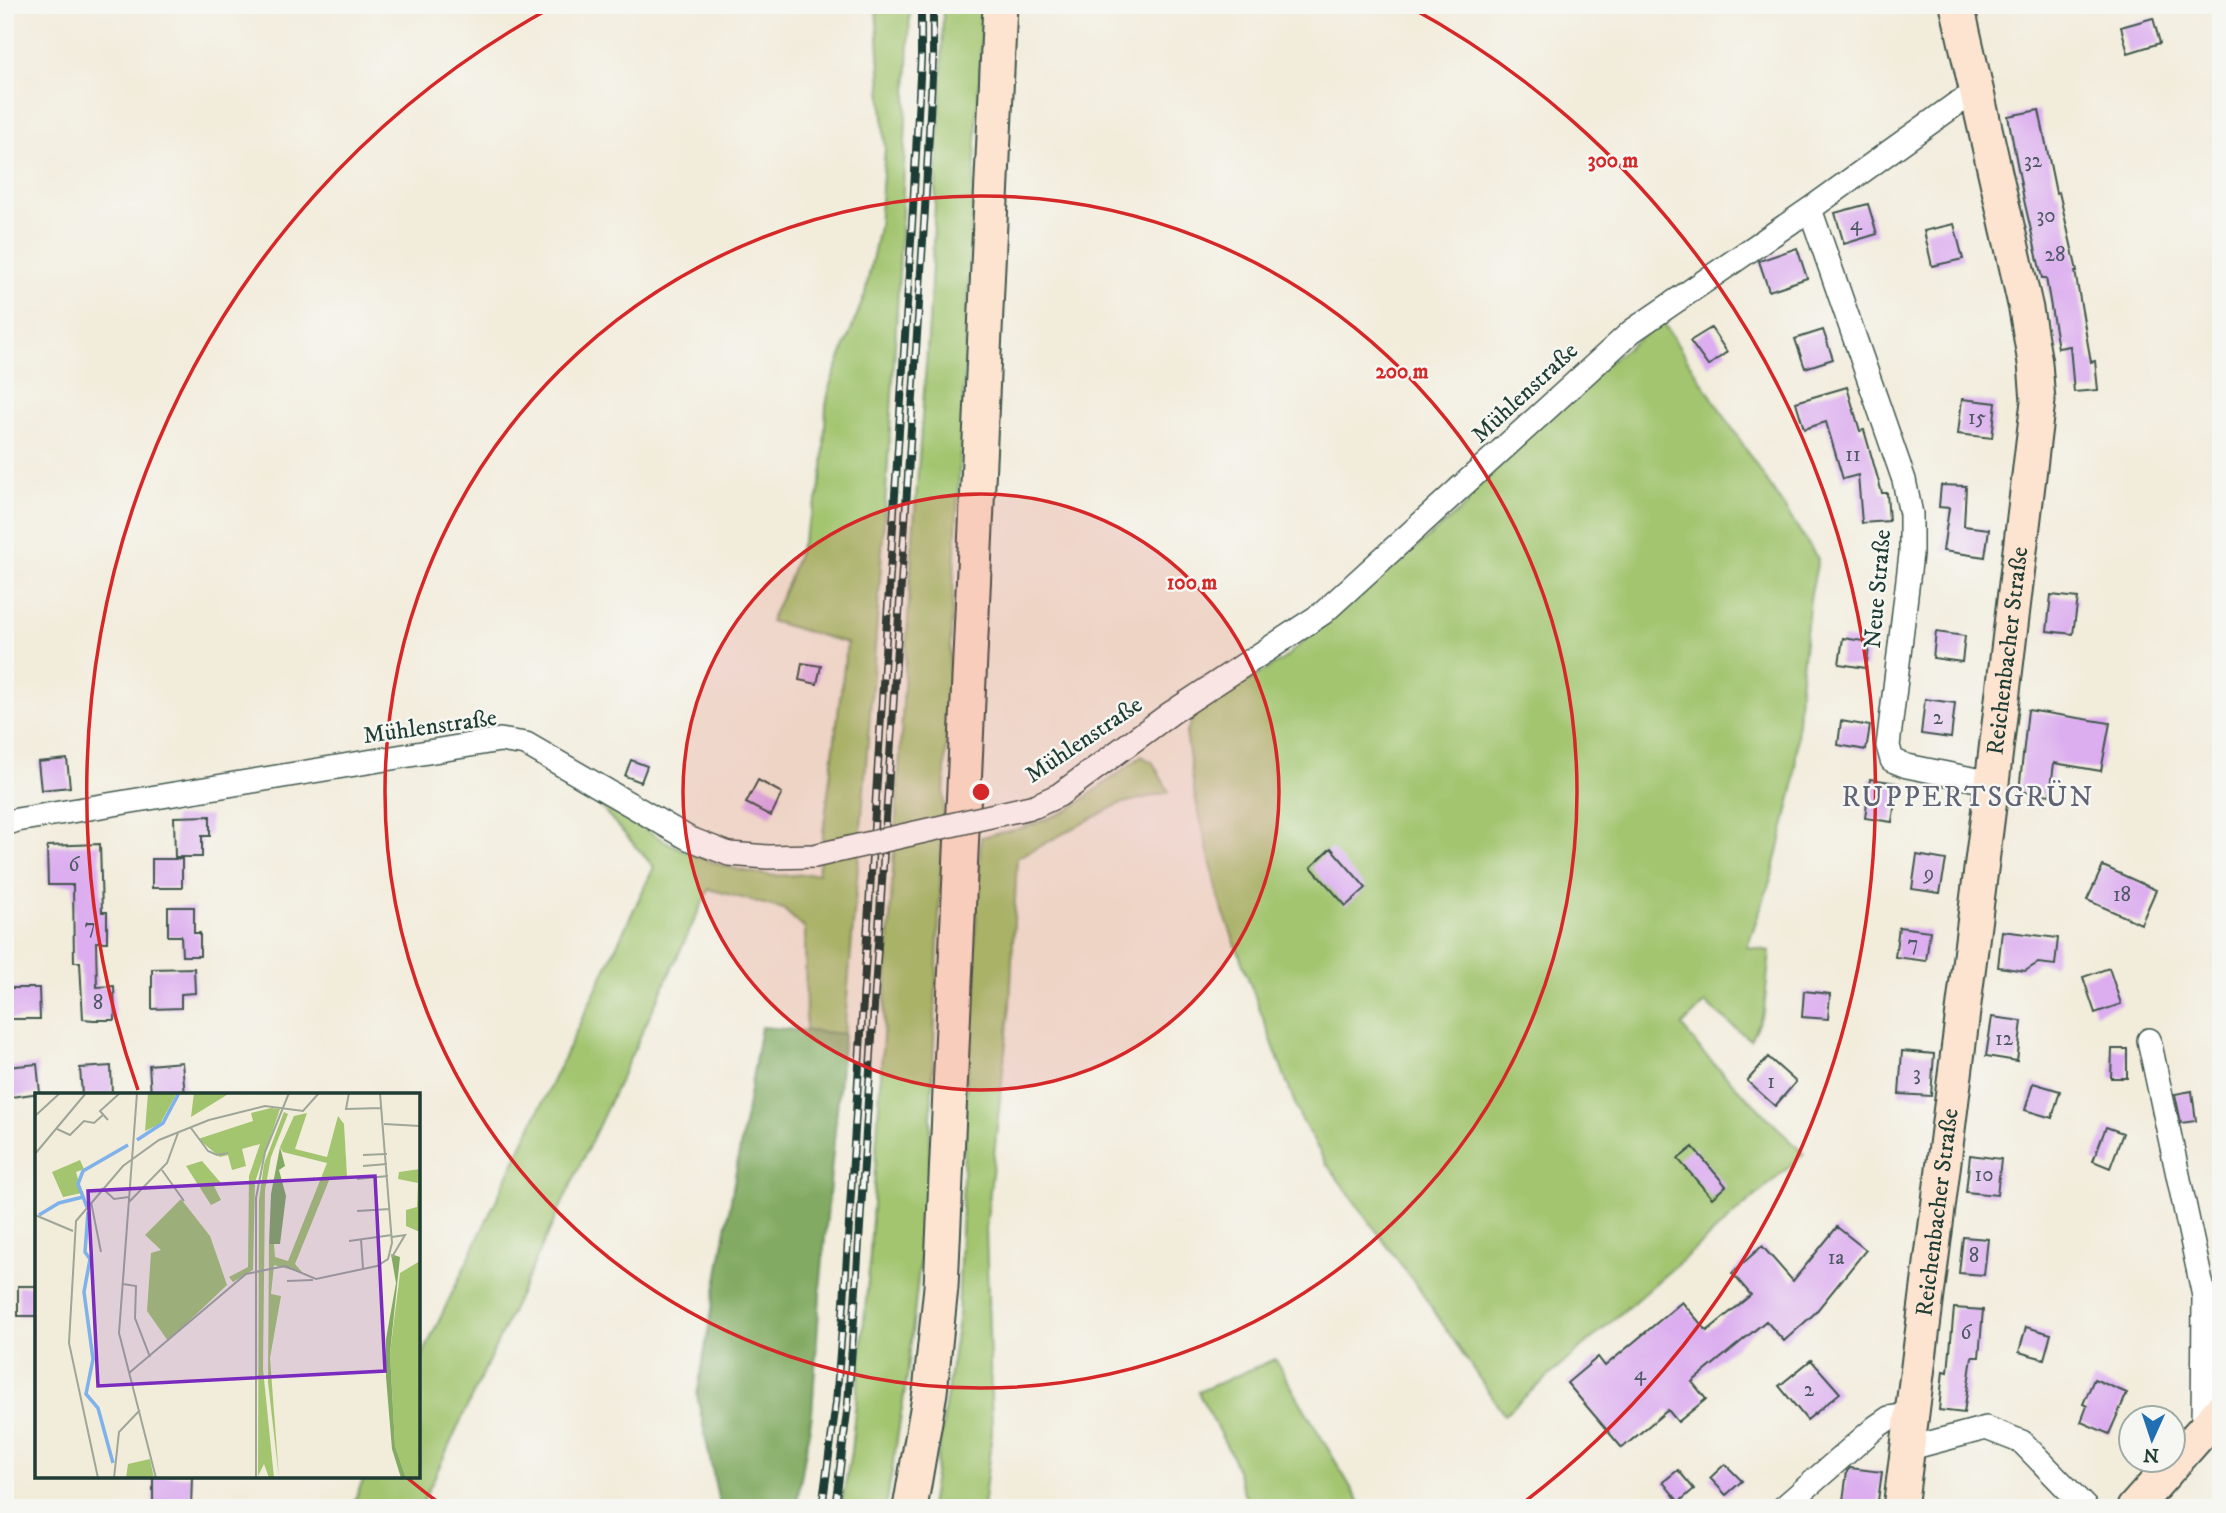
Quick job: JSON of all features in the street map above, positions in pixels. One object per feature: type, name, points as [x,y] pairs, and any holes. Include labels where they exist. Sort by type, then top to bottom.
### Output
[{"type":"street","points":[[910,1508],[930,1392],[941,1287],[1000,5]]},
{"type":"street","name":"Reichenbacher Straße","points":[[1900,1508],[2038,401],[2026,309],[1957,5]]},
{"type":"street","name":"Mühlenstraße","points":[[5,824],[500,740],[526,744],[688,838],[729,854],[814,856],[1035,806],[1059,795],[1171,713],[1323,612],[1632,331],[1810,209],[1956,104],[1977,93]]},
{"type":"street","name":"Neue Straße","points":[[1810,209],[1904,480],[1911,514],[1911,554],[1888,746],[1892,760],[1907,766],[1992,783]]},
{"type":"street","points":[[2134,1508],[2211,1420],[2204,1296],[2149,1040]]},
{"type":"street","points":[[1783,1508],[1882,1422],[1889,1418],[1911,1415]]},
{"type":"street","points":[[1907,1448],[1986,1428],[2022,1442],[2086,1508]]},
{"type":"green space","points":[[876,5],[910,5],[900,262],[884,520],[844,1034],[806,1031],[805,929],[783,909],[709,889],[420,1508],[351,1508],[364,1478],[420,1478],[420,1361],[654,867],[592,797],[654,835],[721,865],[775,876],[818,873],[847,643],[770,621],[788,582],[818,497],[830,385],[865,294],[879,227],[885,149]]},
{"type":"green space","points":[[943,5],[983,5],[949,673],[928,1189],[907,1377],[886,1508],[841,1508],[851,1452],[869,1270],[912,551],[929,324]]},
{"type":"green space","points":[[1662,321],[1818,559],[1810,599],[1801,676],[1794,785],[1773,873],[1747,947],[1770,951],[1764,1011],[1750,1040],[1705,1003],[1682,1026],[1703,1053],[1804,1154],[1504,1415],[1419,1289],[1326,1163],[1300,1117],[1220,903],[1195,796],[1186,733],[1196,713],[1282,660],[1468,504],[1452,483]]},
{"type":"green space","points":[[1142,756],[1153,763],[1169,792],[1119,804],[1017,858],[1010,1006],[986,1229],[992,1432],[983,1508],[930,1508],[958,1320],[967,1062],[981,837],[1023,828],[1067,811]]},
{"type":"green space","points":[[761,1027],[844,1034],[821,1280],[812,1414],[796,1508],[720,1508],[697,1395]]},
{"type":"green space","points":[[1275,1359],[1363,1508],[1246,1508],[1248,1506],[1233,1458],[1198,1392]]},
{"type":"building","points":[[2153,18],[2160,43],[2128,53],[2121,27]]},
{"type":"building","points":[[2039,110],[2056,193],[2059,192],[2077,271],[2098,390],[2074,392],[2070,346],[2058,348],[2046,278],[2042,278],[2024,200],[2008,116]]},
{"type":"building","points":[[1868,204],[1877,234],[1844,244],[1835,213]]},
{"type":"building","points":[[1954,224],[1963,259],[1932,266],[1924,231]]},
{"type":"building","points":[[1797,248],[1807,278],[1769,291],[1759,261]]},
{"type":"building","points":[[1711,328],[1727,352],[1708,366],[1690,341]]},
{"type":"building","points":[[1823,330],[1833,359],[1805,368],[1795,339]]},
{"type":"building","points":[[1847,387],[1860,431],[1864,430],[1882,493],[1887,493],[1889,521],[1862,523],[1858,475],[1843,479],[1826,422],[1804,429],[1796,402]]},
{"type":"building","points":[[1962,399],[1996,403],[1992,438],[1958,434]]},
{"type":"building","points":[[1941,485],[1966,486],[1964,526],[1989,529],[1985,557],[1943,551],[1949,508],[1939,507]]},
{"type":"building","points":[[2051,595],[2078,598],[2073,634],[2047,631]]},
{"type":"building","points":[[1936,632],[1965,636],[1962,662],[1933,658]]},
{"type":"building","points":[[1843,638],[1870,642],[1866,668],[1839,664]]},
{"type":"building","points":[[802,663],[821,666],[817,684],[799,680]]},
{"type":"building","points":[[1925,699],[1955,703],[1951,738],[1921,734]]},
{"type":"building","points":[[2028,710],[2110,723],[2101,771],[2054,763],[2050,795],[2019,791]]},
{"type":"building","points":[[1841,721],[1870,726],[1866,750],[1838,745]]},
{"type":"building","points":[[67,759],[70,787],[41,790],[38,762]]},
{"type":"building","points":[[631,760],[647,766],[641,782],[625,776]]},
{"type":"building","points":[[1870,779],[1898,783],[1892,822],[1865,818]]},
{"type":"building","points":[[758,780],[782,793],[771,816],[746,803]]},
{"type":"building","points":[[210,816],[210,836],[202,836],[202,857],[175,857],[174,817]]},
{"type":"building","points":[[100,844],[102,912],[107,912],[107,942],[96,942],[97,987],[114,986],[115,1020],[83,1019],[80,962],[74,962],[73,885],[48,885],[47,846]]},
{"type":"building","points":[[1331,848],[1366,888],[1346,906],[1311,867]]},
{"type":"building","points":[[1917,855],[1946,860],[1940,893],[1912,889]]},
{"type":"building","points":[[152,859],[182,859],[182,888],[152,888]]},
{"type":"building","points":[[2103,866],[2156,890],[2141,924],[2087,900]]},
{"type":"building","points":[[168,907],[194,907],[194,933],[200,933],[200,956],[182,956],[181,936],[168,936]]},
{"type":"building","points":[[1899,927],[1930,931],[1926,961],[1895,957]]},
{"type":"building","points":[[2002,931],[2058,938],[2055,965],[2038,963],[2025,971],[1998,967]]},
{"type":"building","points":[[194,968],[195,993],[181,994],[181,1008],[152,1009],[152,969]]},
{"type":"building","points":[[2109,968],[2121,1004],[2095,1013],[2083,977]]},
{"type":"building","points":[[9,988],[39,988],[40,1019],[9,1019]]},
{"type":"building","points":[[1804,991],[1830,994],[1828,1019],[1802,1017]]},
{"type":"building","points":[[1992,1017],[2022,1021],[2017,1061],[1986,1056]]},
{"type":"building","points":[[2112,1049],[2127,1049],[2127,1078],[2111,1078]]},
{"type":"building","points":[[1902,1051],[1934,1054],[1931,1096],[1899,1094]]},
{"type":"building","points":[[1768,1057],[1796,1082],[1775,1106],[1747,1081]]},
{"type":"building","points":[[182,1062],[185,1093],[151,1093],[149,1065]]},
{"type":"building","points":[[37,1064],[40,1093],[11,1097],[7,1067]]},
{"type":"building","points":[[111,1066],[112,1093],[82,1093],[80,1068]]},
{"type":"building","points":[[2033,1083],[2060,1091],[2052,1118],[2025,1110]]},
{"type":"building","points":[[2192,1091],[2196,1121],[2181,1123],[2175,1094]]},
{"type":"building","points":[[2106,1127],[2123,1133],[2110,1168],[2093,1161]]},
{"type":"building","points":[[1693,1147],[1726,1186],[1712,1198],[1678,1159]]},
{"type":"building","points":[[1970,1155],[2001,1159],[1997,1195],[1966,1192]]},
{"type":"building","points":[[1837,1227],[1866,1250],[1815,1313],[1784,1341],[1766,1321],[1692,1382],[1706,1399],[1678,1422],[1668,1410],[1622,1448],[1567,1383],[1598,1357],[1605,1366],[1682,1302],[1707,1331],[1751,1295],[1732,1273],[1762,1246],[1793,1281]]},
{"type":"building","points":[[1963,1237],[1988,1239],[1984,1275],[1959,1273]]},
{"type":"building","points":[[18,1286],[35,1286],[35,1316],[18,1316]]},
{"type":"building","points":[[1954,1308],[1983,1310],[1979,1357],[1972,1357],[1964,1413],[1939,1410],[1943,1371],[1948,1372]]},
{"type":"building","points":[[2026,1327],[2051,1334],[2044,1359],[2019,1352]]},
{"type":"building","points":[[1811,1360],[1840,1393],[1807,1420],[1779,1386]]},
{"type":"building","points":[[2094,1379],[2127,1393],[2122,1404],[2118,1404],[2118,1414],[2109,1434],[2081,1422],[2087,1406],[2083,1404]]},
{"type":"building","points":[[1725,1464],[1742,1481],[1726,1495],[1710,1478]]},
{"type":"building","points":[[1850,1468],[1882,1472],[1877,1508],[1842,1508],[1847,1471]]},
{"type":"building","points":[[1678,1470],[1694,1489],[1679,1502],[1663,1482]]},
{"type":"building","points":[[153,1478],[192,1478],[191,1508],[153,1508]]},
{"type":"railway","points":[[822,1508],[836,1403],[844,1303],[913,209],[921,5]]},
{"type":"railway","points":[[835,1508],[848,1404],[855,1304],[925,209],[933,5]]},
{"type":"district","name":"RUPPERTSGRÜN","points":[[1968,797]]}]
